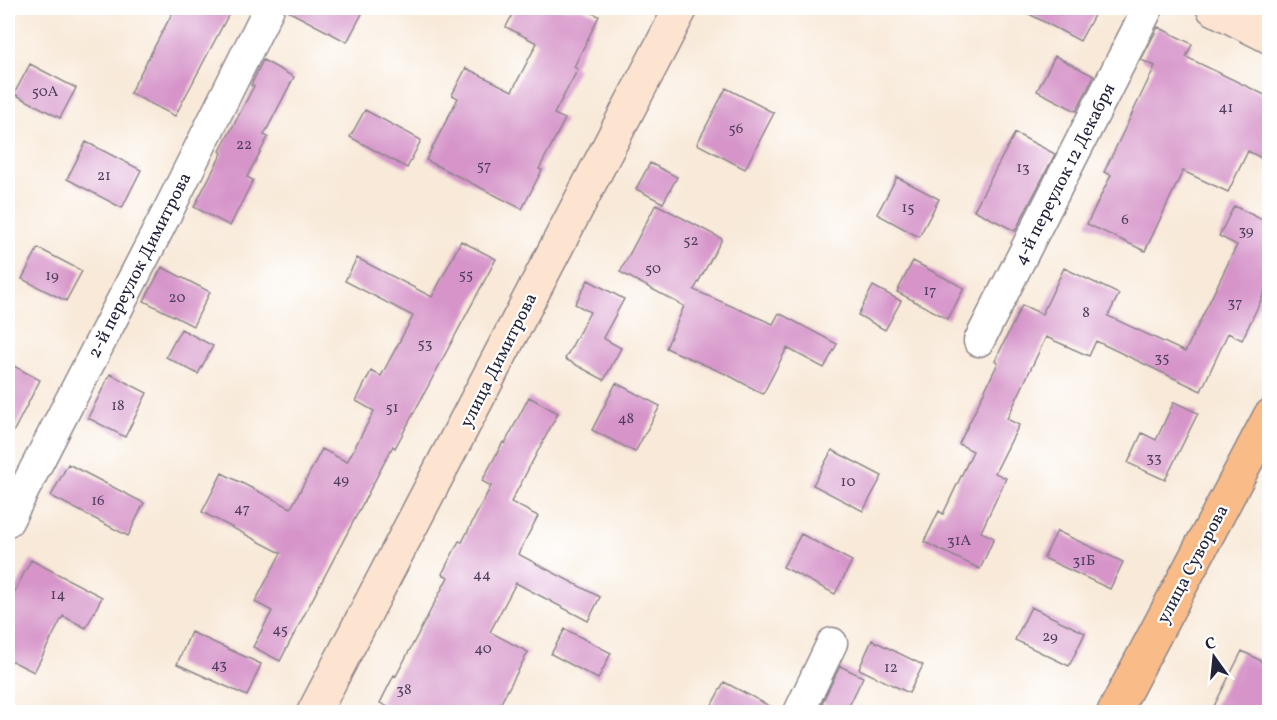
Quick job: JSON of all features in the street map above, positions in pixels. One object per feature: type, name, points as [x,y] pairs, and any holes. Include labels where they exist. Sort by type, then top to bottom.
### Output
[{"type":"main road","name":"улица Димитрова","points":[[314,712],[681,8]]},
{"type":"main road","points":[[1213,8],[1269,37]]},
{"type":"main road","name":"улица Суворова","points":[[1114,712],[1269,416]]},
{"type":"street","name":"2-й переулок Димитрова","points":[[8,521],[171,205],[269,8]]},
{"type":"street","name":"4-й переулок 12 Декабря","points":[[979,341],[1148,8]]},
{"type":"street","points":[[799,712],[832,644]]},
{"type":"building","points":[[175,8],[232,8],[175,116],[130,93]]},
{"type":"building","points":[[286,8],[365,8],[347,42]]},
{"type":"building","points":[[516,8],[582,8],[599,16],[574,67],[578,69],[554,114],[565,119],[539,169],[542,170],[522,209],[426,160],[458,98],[452,95],[466,68],[512,91],[537,43],[506,27]]},
{"type":"building","points":[[1018,8],[1098,8],[1080,41]]},
{"type":"building","points":[[1158,27],[1192,44],[1186,57],[1269,97],[1269,162],[1248,151],[1228,192],[1183,171],[1145,251],[1087,224],[1111,175],[1104,172],[1155,66],[1141,60]]},
{"type":"building","points":[[1055,56],[1094,76],[1076,111],[1037,91]]},
{"type":"building","points":[[263,60],[294,77],[264,135],[268,137],[247,177],[253,180],[230,226],[194,207],[254,86],[251,85]]},
{"type":"building","points":[[30,64],[76,88],[60,118],[14,94]]},
{"type":"building","points":[[726,88],[774,113],[745,169],[697,144]]},
{"type":"building","points":[[365,110],[421,140],[407,168],[350,137]]},
{"type":"building","points":[[1015,133],[1055,154],[1015,231],[974,210]]},
{"type":"building","points":[[86,142],[141,170],[122,208],[67,179]]},
{"type":"building","points":[[650,163],[677,177],[663,203],[636,189]]},
{"type":"building","points":[[897,177],[939,199],[919,237],[877,214]]},
{"type":"building","points":[[656,204],[722,239],[694,290],[773,324],[779,313],[837,344],[824,368],[787,348],[763,394],[728,375],[666,348],[684,306],[620,272]]},
{"type":"building","points":[[1234,206],[1269,223],[1269,283],[1242,340],[1228,333],[1201,391],[1096,341],[1089,356],[1046,337],[1007,419],[1019,425],[995,473],[1006,478],[981,532],[994,538],[980,569],[924,542],[939,511],[943,514],[973,451],[959,444],[998,363],[995,361],[1022,305],[1042,314],[1064,268],[1119,294],[1108,316],[1185,352],[1237,245],[1219,236]]},
{"type":"building","points":[[461,241],[496,259],[395,448],[393,446],[280,661],[253,647],[272,611],[255,602],[281,553],[202,512],[222,473],[291,508],[322,449],[347,462],[374,411],[356,401],[371,371],[381,376],[413,316],[345,281],[357,258],[432,297]]},
{"type":"building","points":[[38,248],[82,271],[66,301],[22,279]]},
{"type":"building","points":[[913,261],[964,288],[948,319],[897,292]]},
{"type":"building","points":[[162,267],[210,292],[193,326],[144,301]]},
{"type":"building","points":[[588,280],[624,299],[603,338],[621,348],[604,380],[565,359],[590,312],[575,304]]},
{"type":"building","points":[[873,286],[901,301],[885,330],[858,315]]},
{"type":"building","points":[[181,329],[213,346],[198,374],[166,357]]},
{"type":"building","points":[[8,363],[40,380],[8,442]]},
{"type":"building","points":[[110,374],[147,393],[125,437],[88,418]]},
{"type":"building","points":[[616,383],[660,406],[635,452],[592,430]]},
{"type":"building","points":[[529,397],[558,413],[511,502],[538,516],[518,554],[600,597],[588,621],[516,583],[490,632],[528,652],[496,712],[398,712],[380,703],[448,577],[442,574],[459,541],[462,542],[491,486],[482,481]]},
{"type":"building","points":[[1174,402],[1198,413],[1165,480],[1128,463],[1142,433],[1156,440]]},
{"type":"building","points":[[832,450],[882,476],[863,511],[813,485]]},
{"type":"building","points":[[68,464],[144,503],[128,536],[51,496]]},
{"type":"building","points":[[1057,531],[1123,562],[1110,589],[1044,558]]},
{"type":"building","points":[[801,534],[852,561],[835,594],[783,567]]},
{"type":"building","points":[[31,560],[102,597],[86,628],[63,616],[34,672],[8,659],[8,604]]},
{"type":"building","points":[[1031,607],[1085,633],[1069,666],[1015,640]]},
{"type":"building","points":[[565,629],[611,653],[598,679],[551,654]]},
{"type":"building","points":[[191,632],[261,664],[247,696],[177,664]]},
{"type":"building","points":[[872,640],[923,665],[909,693],[859,669]]},
{"type":"building","points":[[1242,651],[1269,665],[1269,712],[1211,712]]},
{"type":"building","points":[[840,666],[863,677],[846,712],[822,703]]},
{"type":"building","points":[[724,682],[781,712],[708,712]]}]
